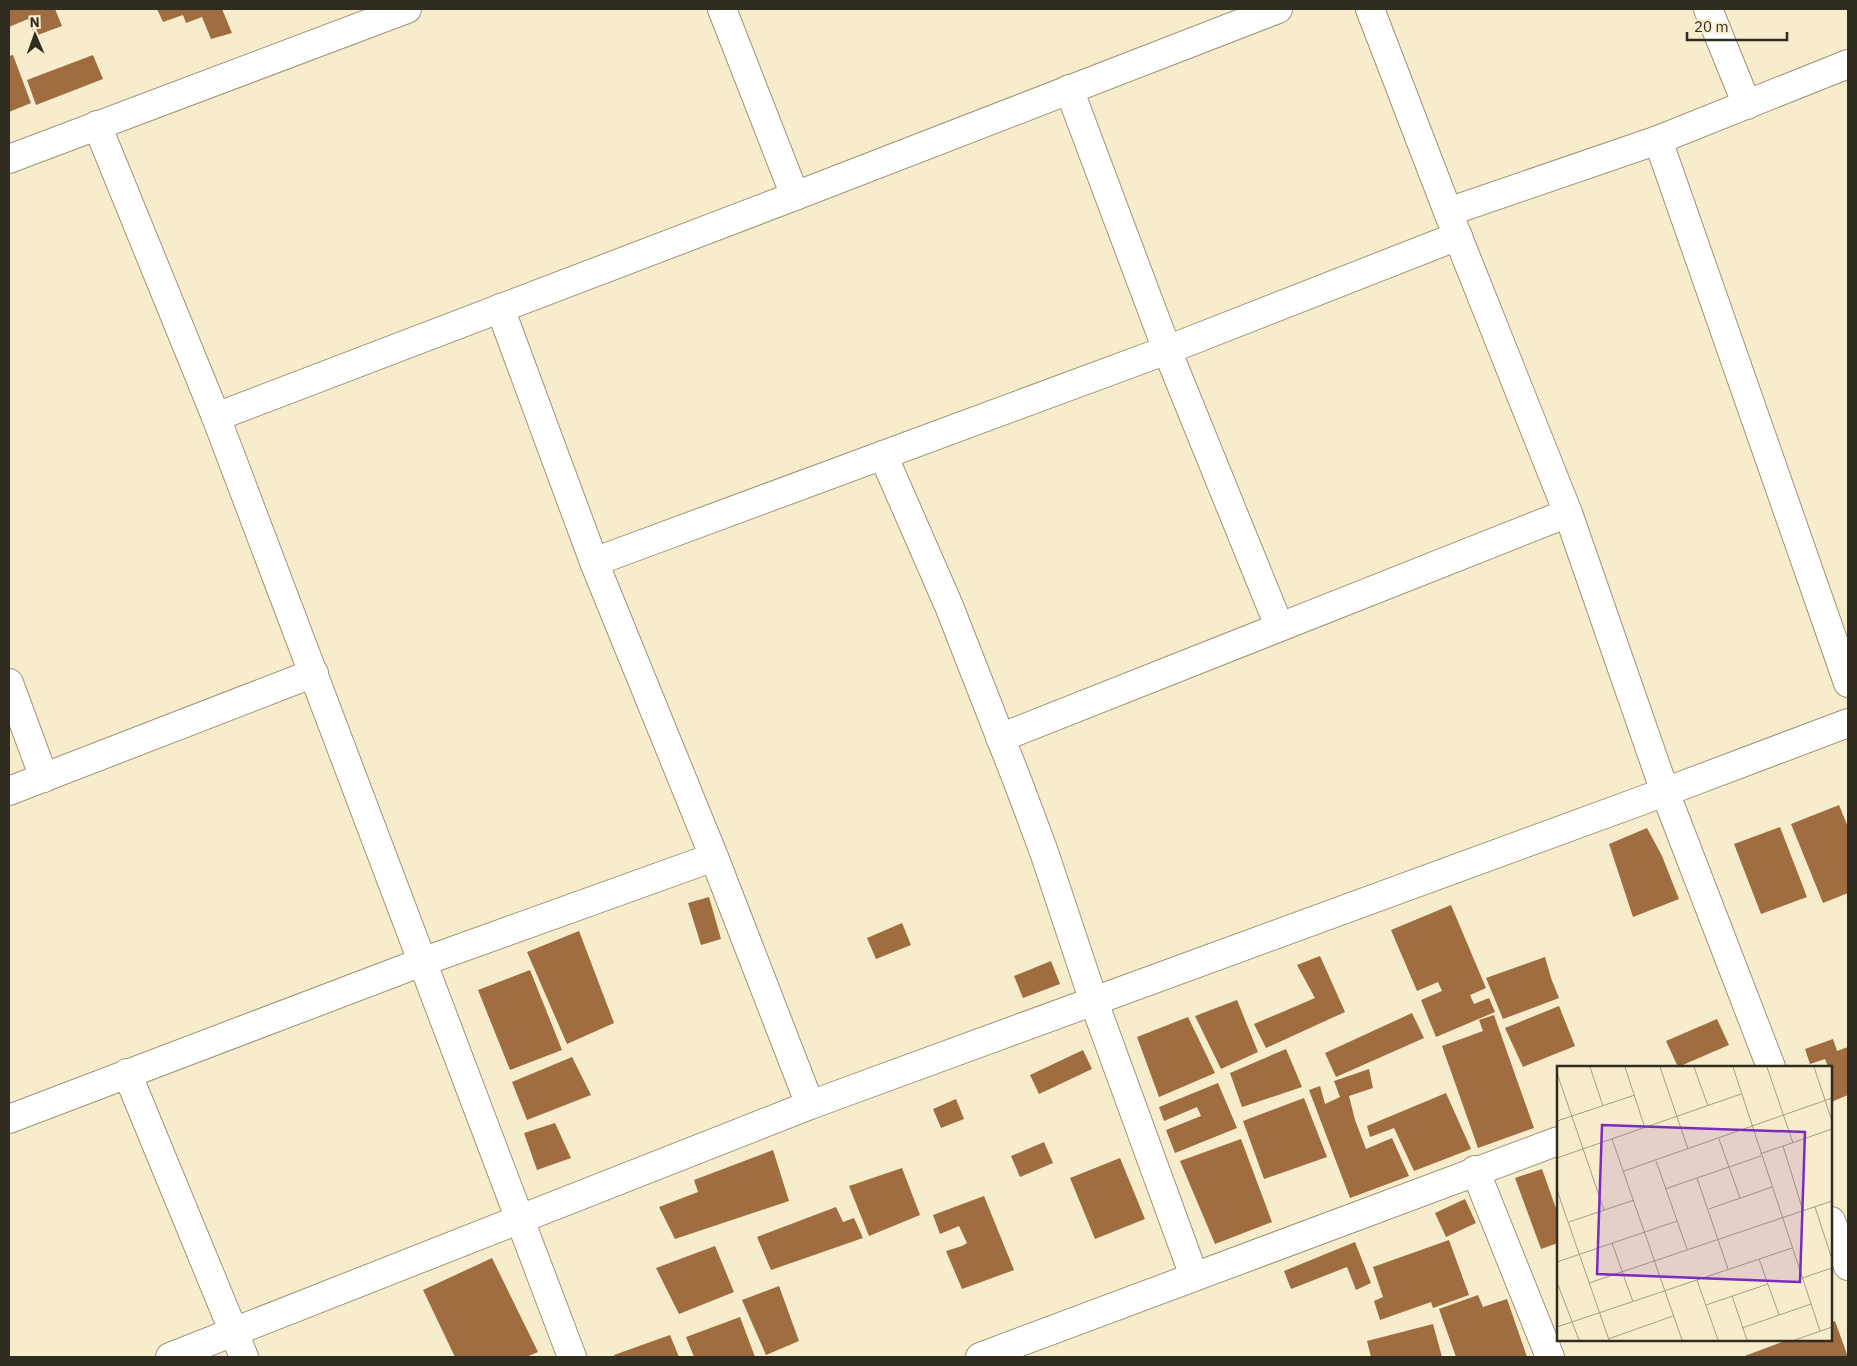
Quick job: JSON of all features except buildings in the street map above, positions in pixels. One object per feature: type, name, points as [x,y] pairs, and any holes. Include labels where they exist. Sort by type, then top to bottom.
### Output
[{"type":"street","points":[[722,9],[796,196]]},
{"type":"street","points":[[216,417],[796,196],[1070,88],[1278,9]]},
{"type":"street","points":[[1370,9],[1568,513],[1665,792],[1768,1066]]},
{"type":"street","points":[[1708,9],[1746,105]]},
{"type":"street","points":[[9,158],[397,10]]},
{"type":"street","points":[[594,562],[1167,350],[1453,224],[1848,64]]},
{"type":"street","points":[[1070,88],[1167,350],[1280,626]]},
{"type":"street","points":[[97,125],[216,417],[572,1357]]},
{"type":"street","points":[[1658,140],[1848,684]]},
{"type":"street","points":[[500,308],[594,562],[714,857],[810,1105]]},
{"type":"street","points":[[883,455],[949,606],[1044,852],[1094,1002],[1194,1276]]},
{"type":"street","points":[[1000,738],[1568,513]]},
{"type":"street","points":[[9,791],[314,673]]},
{"type":"street","points":[[9,683],[44,778]]},
{"type":"street","points":[[170,1357],[239,1345],[519,1221],[810,1105],[1665,792],[1848,723]]},
{"type":"street","points":[[9,1118],[422,962],[714,857]]},
{"type":"street","points":[[127,1073],[239,1345]]},
{"type":"street","points":[[980,1357],[1475,1170],[1557,1141]]},
{"type":"street","points":[[1475,1170],[1550,1357]]},
{"type":"street","points":[[1832,1224],[1848,1266]]}]
